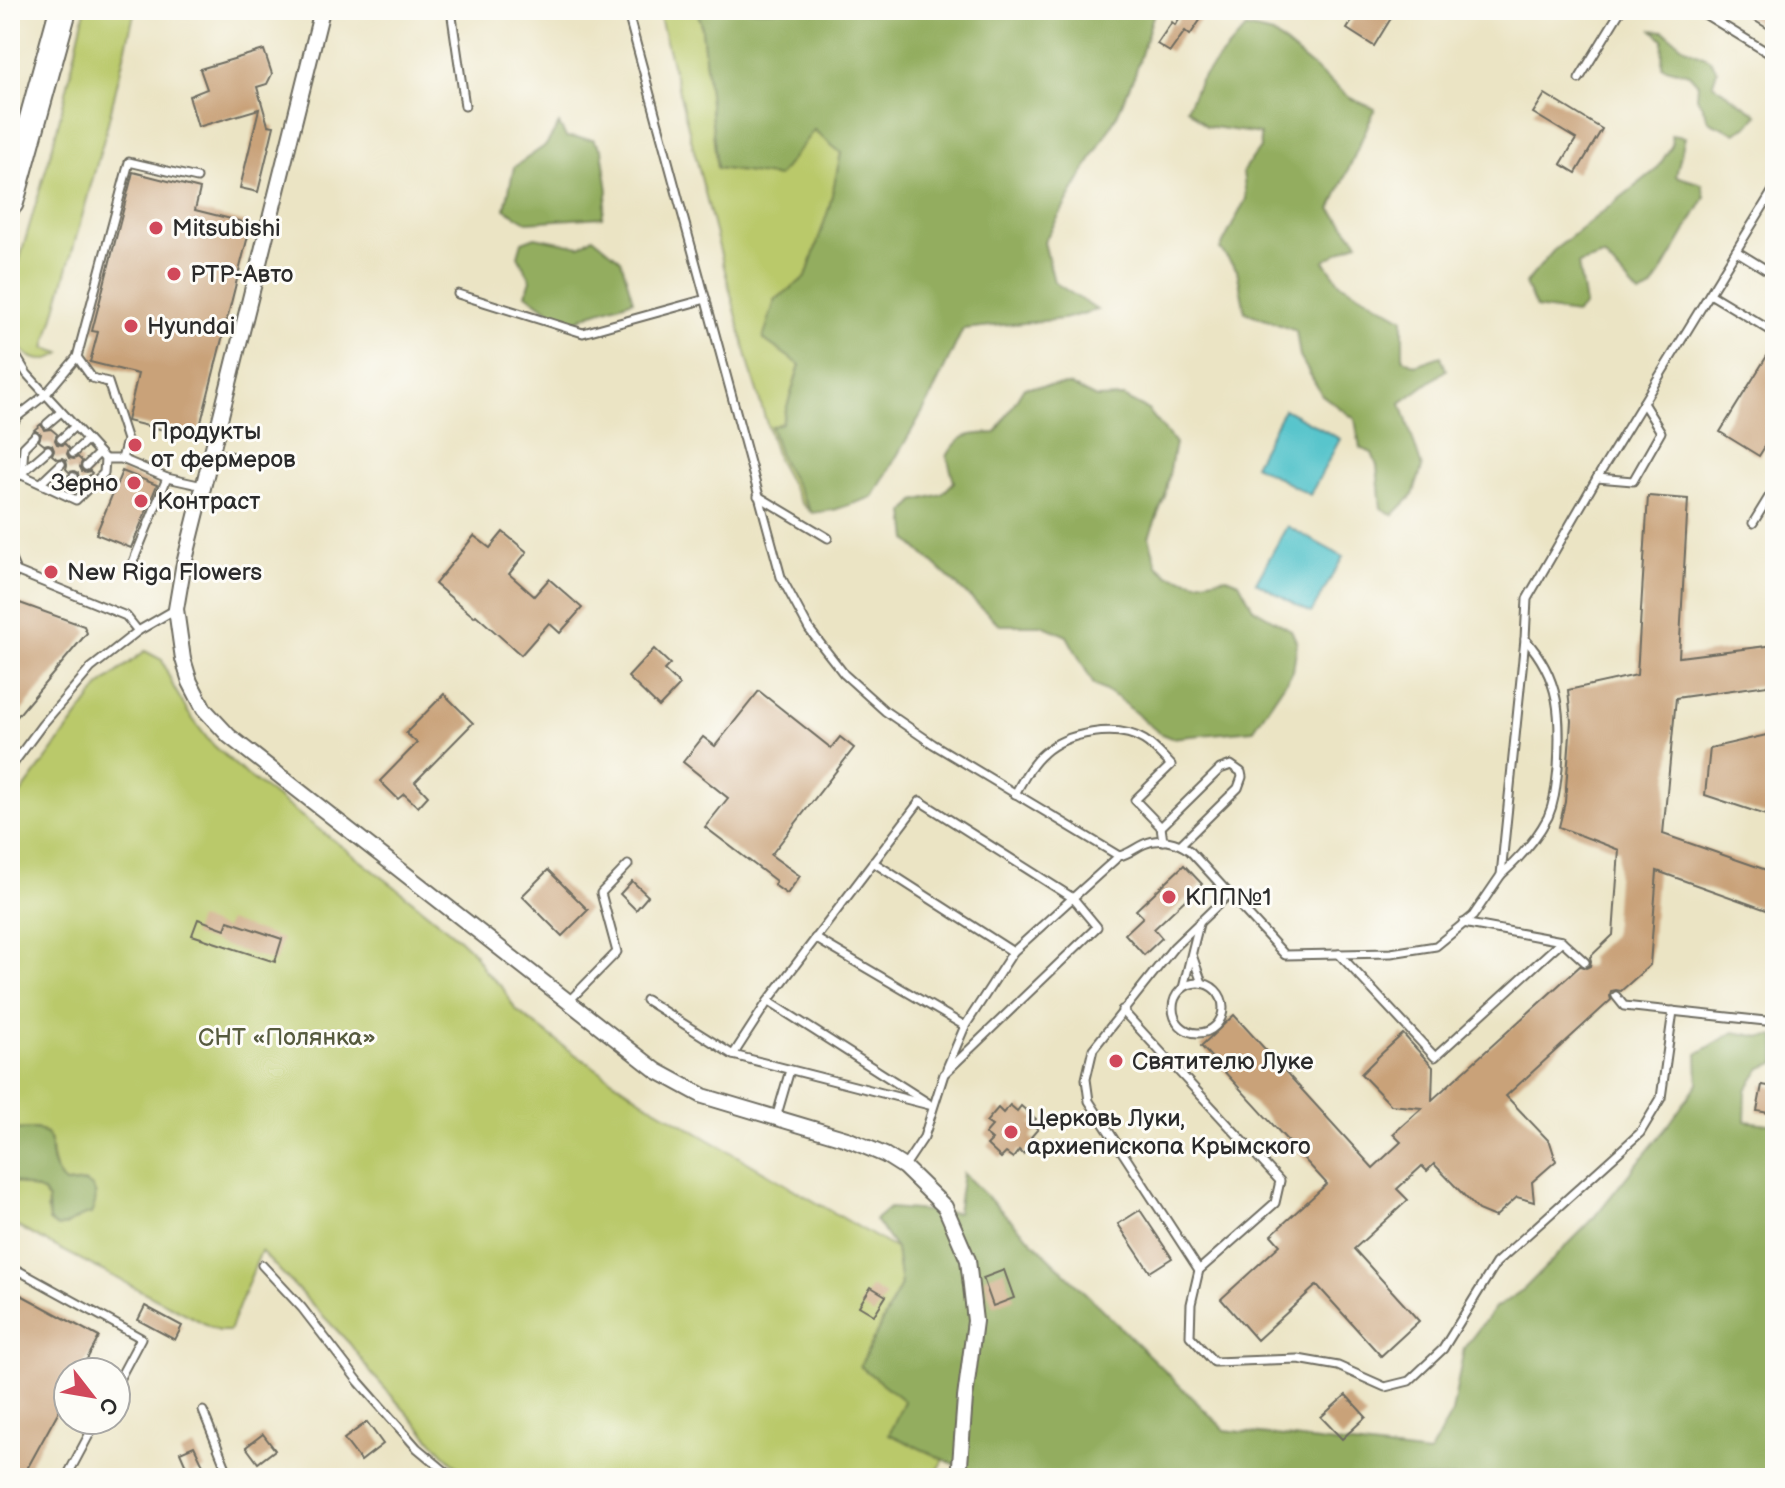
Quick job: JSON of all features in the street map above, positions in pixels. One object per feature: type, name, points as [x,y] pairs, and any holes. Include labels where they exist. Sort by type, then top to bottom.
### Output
[{"type":"highway","points":[[10,200],[63,10]]},
{"type":"street","points":[[322,10],[183,568],[176,609],[183,659],[190,682],[204,709],[229,736],[657,1071],[703,1096],[847,1139],[885,1155],[904,1167],[945,1207],[968,1260],[975,1321],[959,1478]]},
{"type":"lane","points":[[451,10],[465,106]]},
{"type":"lane","points":[[627,10],[781,577],[809,629],[844,674],[885,711],[933,744],[1119,856]]},
{"type":"lane","points":[[1579,79],[1621,10]]},
{"type":"lane","points":[[1698,10],[1775,57]]},
{"type":"lane","points":[[10,429],[17,417],[45,395],[77,357],[129,162],[197,178]]},
{"type":"lane","points":[[1501,875],[1527,599],[1597,478],[1775,187]]},
{"type":"lane","points":[[10,200],[10,212]]},
{"type":"lane","points":[[1736,251],[1775,275]]},
{"type":"lane","points":[[458,294],[583,333],[706,299]]},
{"type":"lane","points":[[1710,294],[1775,333]]},
{"type":"lane","points":[[10,346],[27,374],[102,456],[104,473],[76,500],[22,475]]},
{"type":"lane","points":[[77,357],[92,378],[108,382],[127,440],[122,459]]},
{"type":"lane","points":[[1597,478],[1633,481],[1661,432],[1643,403]]},
{"type":"lane","points":[[47,424],[61,412]]},
{"type":"lane","points":[[61,439],[74,427]]},
{"type":"lane","points":[[22,475],[24,447],[35,436]]},
{"type":"lane","points":[[73,453],[87,440]]},
{"type":"lane","points":[[10,483],[48,450]]},
{"type":"lane","points":[[213,453],[256,461]]},
{"type":"lane","points":[[86,466],[102,456],[122,459],[167,478],[203,486]]},
{"type":"lane","points":[[41,483],[61,464]]},
{"type":"lane","points":[[58,491],[73,477]]},
{"type":"lane","points":[[133,562],[167,478]]},
{"type":"lane","points":[[1753,523],[1775,487]]},
{"type":"lane","points":[[758,496],[828,538]]},
{"type":"lane","points":[[10,557],[13,569],[10,582]]},
{"type":"lane","points":[[13,569],[126,616],[138,631]]},
{"type":"lane","points":[[10,768],[91,668],[138,631],[176,609]]},
{"type":"lane","points":[[904,1167],[924,1137],[944,1074],[965,1026],[1013,952],[1119,856],[1130,853],[1142,844],[1163,841],[1181,844],[1285,955],[1391,953],[1436,946],[1473,916],[1501,875],[1521,857],[1536,835],[1549,814],[1556,793],[1561,728],[1559,708],[1540,656],[1525,639]]},
{"type":"lane","points":[[1015,794],[1043,753],[1060,742],[1093,732],[1117,732],[1141,738],[1171,765],[1135,800],[1161,827],[1163,841]]},
{"type":"lane","points":[[10,752],[19,757]]},
{"type":"lane","points":[[1161,827],[1220,769],[1231,765],[1236,767],[1242,777],[1238,788],[1181,844]]},
{"type":"lane","points":[[733,1055],[768,1001],[920,801],[1073,898],[1097,927],[944,1074]]},
{"type":"lane","points":[[873,862],[1013,952]]},
{"type":"lane","points":[[568,1002],[617,952],[601,893],[628,865]]},
{"type":"lane","points":[[1199,1270],[1089,1101],[1086,1079],[1093,1049],[1122,1010],[1174,947],[1229,894]]},
{"type":"lane","points":[[1183,988],[1200,922]]},
{"type":"lane","points":[[1463,923],[1562,941],[1585,962]]},
{"type":"lane","points":[[815,938],[965,1026]]},
{"type":"lane","points":[[1339,954],[1435,1057],[1562,941]]},
{"type":"lane","points":[[1192,954],[1202,983]]},
{"type":"lane","points":[[1202,983],[1218,994],[1222,1012],[1212,1029],[1193,1033],[1177,1023],[1173,1004],[1183,988],[1202,983]]},
{"type":"lane","points":[[1616,996],[1624,1006],[1775,1022]]},
{"type":"lane","points":[[646,1000],[733,1055],[933,1106]]},
{"type":"lane","points":[[768,1001],[933,1106]]},
{"type":"lane","points":[[1122,1010],[1280,1181],[1275,1203],[1199,1270],[1191,1304],[1190,1336],[1214,1362],[1298,1359],[1338,1366],[1385,1387],[1409,1381],[1443,1349],[1496,1263],[1640,1133],[1661,1098],[1673,1011]]},
{"type":"lane","points":[[776,1118],[790,1070]]},
{"type":"lane","points":[[262,1265],[302,1308],[359,1382],[417,1448],[453,1478]]},
{"type":"lane","points":[[10,1266],[141,1338],[131,1356]]},
{"type":"lane","points":[[203,1411],[230,1478]]},
{"type":"lane","points":[[66,1478],[88,1436]]},
{"type":"green space","points":[[85,10],[135,10],[105,135],[45,348],[61,353],[40,360],[24,351],[13,333],[11,302]]},
{"type":"green space","points":[[658,10],[696,10],[701,21],[717,167],[814,130],[841,153],[830,208],[806,277],[775,300],[800,365],[782,423],[772,427],[812,513],[801,503],[778,461],[750,368]]},
{"type":"green space","points":[[696,10],[1158,10],[1153,16],[1135,74],[1117,115],[1044,242],[1054,282],[1097,310],[1063,319],[963,329],[929,401],[873,497],[834,510],[812,513],[781,459],[771,427],[782,423],[800,365],[763,339],[775,300],[806,277],[829,208],[841,153],[814,130],[778,177],[717,168],[701,21]]},
{"type":"green space","points":[[1246,28],[1273,34],[1350,98],[1375,109],[1331,209],[1358,242],[1324,261],[1340,283],[1403,318],[1403,359],[1415,365],[1441,356],[1446,370],[1401,403],[1422,468],[1413,495],[1393,515],[1381,508],[1377,466],[1372,453],[1360,448],[1355,419],[1322,395],[1300,357],[1296,331],[1245,312],[1237,270],[1220,249],[1246,199],[1243,171],[1260,148],[1260,134],[1206,126],[1187,108],[1200,80]]},
{"type":"green space","points":[[1653,30],[1664,31],[1685,48],[1710,59],[1717,70],[1713,84],[1758,115],[1748,126],[1735,133],[1710,122],[1697,97],[1698,84],[1689,74],[1662,67],[1663,39]]},
{"type":"green space","points":[[559,124],[566,137],[593,139],[602,150],[608,191],[602,217],[527,222],[505,209],[514,167],[546,145]]},
{"type":"green space","points":[[1671,135],[1685,137],[1676,176],[1702,184],[1705,197],[1652,289],[1639,295],[1604,256],[1578,264],[1585,305],[1575,314],[1536,308],[1525,284],[1553,251],[1657,169],[1672,145]]},
{"type":"green space","points":[[535,237],[580,246],[593,237],[621,260],[633,300],[568,325],[526,294],[531,280],[518,256],[522,242]]},
{"type":"green space","points":[[1070,385],[1096,398],[1123,397],[1148,410],[1175,443],[1165,496],[1149,537],[1157,565],[1168,575],[1197,582],[1226,577],[1239,582],[1253,608],[1291,630],[1297,643],[1293,671],[1253,730],[1171,738],[1159,733],[1117,697],[1094,685],[1067,636],[1042,625],[1000,625],[908,540],[905,512],[915,501],[942,494],[954,482],[947,456],[957,442],[967,436],[996,433],[1024,387]]},
{"type":"green space","name":"СНТ «Полянка»","points":[[145,651],[162,660],[189,714],[210,742],[243,772],[456,936],[503,988],[515,1009],[648,1104],[896,1249],[901,1285],[860,1366],[905,1401],[890,1434],[944,1459],[934,1478],[469,1478],[372,1374],[350,1344],[261,1251],[229,1331],[219,1331],[10,1223],[10,1177],[13,1181],[43,1192],[48,1200],[47,1210],[66,1226],[80,1215],[91,1214],[84,1182],[65,1184],[55,1169],[51,1140],[36,1129],[10,1130],[10,808],[101,685]]},
{"type":"green space","points":[[1734,1032],[1775,1038],[1775,1063],[1761,1068],[1746,1090],[1745,1121],[1775,1125],[1775,1478],[983,1478],[889,1434],[904,1401],[860,1366],[901,1285],[896,1249],[875,1220],[889,1208],[957,1213],[963,1173],[1225,1430],[1429,1454],[1452,1413],[1464,1348],[1494,1309],[1524,1289],[1591,1221],[1698,1083],[1697,1054]]},
{"type":"green space","points":[[36,1129],[50,1138],[53,1162],[65,1184],[86,1183],[95,1192],[91,1214],[57,1227],[49,1221],[48,1200],[43,1192],[13,1181],[10,1177],[10,1130]]},
{"type":"water","points":[[1284,409],[1340,439],[1310,495],[1254,465]]},
{"type":"water","points":[[1287,526],[1343,557],[1311,613],[1256,582]]},
{"type":"building","points":[[1185,10],[1207,10],[1190,35],[1185,31],[1170,52],[1157,44],[1172,22],[1175,25]]},
{"type":"building","points":[[1359,10],[1396,10],[1374,46],[1347,29]]},
{"type":"building","points":[[1737,10],[1775,10],[1775,33]]},
{"type":"building","points":[[264,50],[272,74],[267,84],[257,87],[268,125],[274,126],[258,192],[240,188],[259,109],[198,127],[189,96],[207,89],[200,69]]},
{"type":"building","points":[[1545,94],[1602,129],[1576,173],[1561,164],[1576,139],[1533,113]]},
{"type":"building","points":[[133,172],[200,189],[195,210],[251,224],[197,438],[127,421],[138,374],[90,362],[98,332],[92,331]]},
{"type":"building","points":[[1775,343],[1775,431],[1759,456],[1720,432]]},
{"type":"building","points":[[41,424],[44,430],[51,429],[57,434],[57,444],[65,444],[69,448],[69,458],[78,457],[82,461],[82,471],[92,473],[80,485],[78,473],[66,469],[66,460],[57,459],[52,455],[52,445],[39,441],[41,434],[34,430]]},
{"type":"building","points":[[122,471],[157,485],[131,548],[96,534]]},
{"type":"building","points":[[1648,496],[1688,499],[1679,657],[1775,645],[1775,684],[1676,698],[1663,834],[1775,873],[1772,912],[1657,871],[1650,965],[1621,991],[1611,991],[1611,1000],[1506,1096],[1550,1142],[1556,1161],[1532,1182],[1534,1202],[1517,1197],[1495,1217],[1478,1210],[1434,1164],[1427,1171],[1422,1166],[1397,1189],[1408,1200],[1354,1249],[1419,1321],[1381,1356],[1317,1285],[1257,1340],[1221,1299],[1280,1245],[1271,1235],[1327,1184],[1201,1046],[1234,1015],[1373,1168],[1401,1142],[1393,1134],[1422,1108],[1391,1105],[1361,1074],[1380,1055],[1403,1034],[1433,1067],[1432,1100],[1580,966],[1590,966],[1590,957],[1613,935],[1619,850],[1559,827],[1565,802],[1571,721],[1568,690],[1637,675]]},
{"type":"building","points":[[503,532],[527,552],[509,574],[534,596],[549,579],[582,608],[560,633],[549,623],[521,655],[435,584],[474,536],[490,548]]},
{"type":"building","points":[[17,602],[84,626],[87,633],[10,725],[10,617]]},
{"type":"building","points":[[654,649],[670,664],[664,670],[680,685],[659,707],[628,677]]},
{"type":"building","points":[[759,691],[831,748],[840,737],[854,748],[771,855],[800,876],[787,894],[774,885],[776,881],[705,827],[728,798],[683,762],[703,737],[715,746]]},
{"type":"building","points":[[444,694],[473,723],[415,782],[428,796],[418,807],[404,794],[398,799],[380,781],[417,743],[406,733]]},
{"type":"building","points":[[1775,733],[1775,818],[1705,795],[1710,748]]},
{"type":"building","name":"КПП№1","points":[[1184,865],[1202,884],[1154,929],[1162,938],[1144,955],[1125,934],[1143,917],[1136,910]]},
{"type":"building","points":[[548,870],[588,910],[562,936],[522,896]]},
{"type":"building","points":[[632,881],[648,896],[636,910],[620,894]]},
{"type":"building","points":[[198,919],[225,929],[228,921],[282,939],[275,962],[192,935]]},
{"type":"building","points":[[1762,1085],[1775,1087],[1775,1114],[1757,1111]]},
{"type":"building","name":"Церковь Луки, архиепископа Крымского","points":[[1010,1105],[1017,1111],[1021,1106],[1036,1119],[1031,1124],[1038,1129],[1031,1137],[1035,1141],[1023,1154],[1019,1150],[1013,1158],[1006,1153],[1001,1158],[987,1145],[992,1140],[985,1134],[992,1126],[986,1122],[998,1108],[1003,1113]]},
{"type":"building","points":[[1140,1210],[1172,1258],[1150,1272],[1118,1224]]},
{"type":"building","points":[[1004,1270],[1014,1298],[993,1306],[983,1278]]},
{"type":"building","points":[[871,1287],[886,1296],[874,1315],[859,1306]]},
{"type":"building","points":[[10,1289],[99,1337],[89,1356],[52,1356],[52,1423],[22,1478],[10,1478]]},
{"type":"building","points":[[145,1306],[182,1326],[175,1340],[138,1320]]},
{"type":"building","points":[[1346,1395],[1366,1417],[1342,1439],[1321,1417]]},
{"type":"building","points":[[367,1422],[383,1444],[361,1461],[344,1439]]},
{"type":"building","points":[[263,1434],[275,1450],[258,1463],[246,1447]]},
{"type":"building","points":[[194,1446],[205,1469],[190,1475],[180,1452]]},
{"type":"place","name":"Mitsubishi","points":[[156,228]]},
{"type":"place","name":"РТР-Авто","points":[[174,274]]},
{"type":"place","name":"Hyundai","points":[[131,326]]},
{"type":"place","name":"Продукты от фермеров","points":[[135,445]]},
{"type":"place","name":"Зерно","points":[[134,483]]},
{"type":"place","name":"Контраст","points":[[141,501]]},
{"type":"place","name":"New Riga Flowers","points":[[51,572]]},
{"type":"place","name":"КПП№1","points":[[1169,897]]},
{"type":"place","name":"Святителю Луке","points":[[1116,1061]]},
{"type":"place","name":"Церковь Луки, архиепископа Крымского","points":[[1011,1132]]}]
